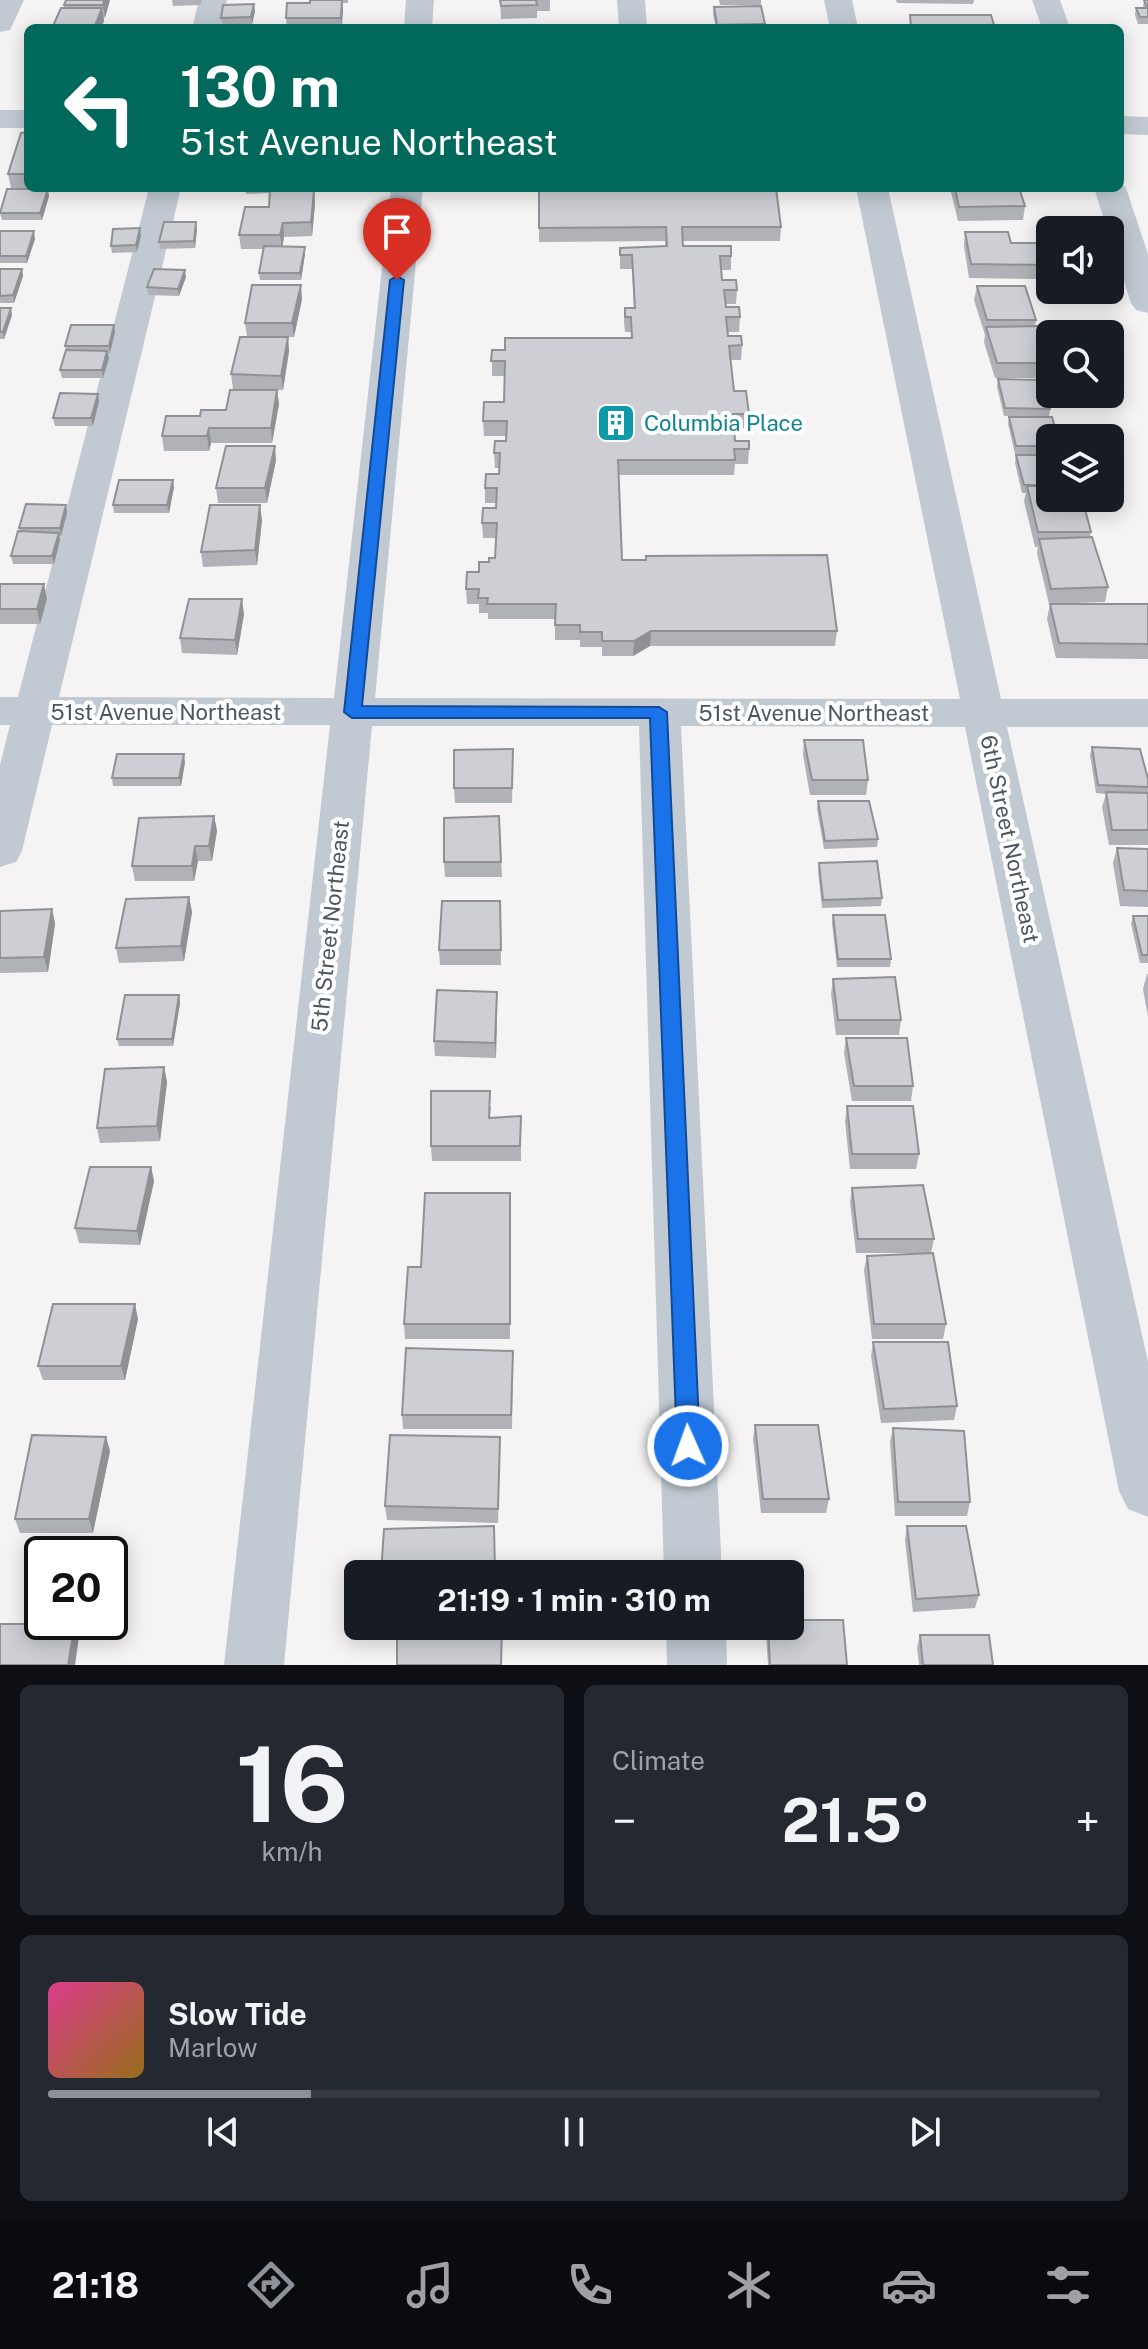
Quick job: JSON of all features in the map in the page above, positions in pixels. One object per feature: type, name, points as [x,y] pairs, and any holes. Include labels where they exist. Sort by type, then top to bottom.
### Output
[{"type":"street","points":[[0,24],[10,0]]},
{"type":"street","points":[[207,24],[213,0]]},
{"type":"street","points":[[418,24],[420,0]]},
{"type":"street","points":[[631,0],[633,24]]},
{"type":"street","points":[[838,0],[843,24]]},
{"type":"street","points":[[1046,0],[1055,24]]},
{"type":"street","points":[[0,119],[24,119]]},
{"type":"street","points":[[1124,125],[1148,126]]},
{"type":"street","points":[[0,851],[17,711],[164,192]]},
{"type":"street","name":"5th Street Northeast","points":[[254,1665],[407,192]]},
{"type":"street","name":"6th Street Northeast","points":[[873,192],[1148,1491]]},
{"type":"street","points":[[1111,192],[1148,303]]},
{"type":"street","name":"51st Avenue Northeast","points":[[17,711],[1148,713]]},
{"type":"street","points":[[659,712],[692,1560]]},
{"type":"street","points":[[696,1640],[697,1665]]},
{"type":"building","points":[[66,0],[104,0],[103,5],[64,5]]},
{"type":"building","points":[[310,0],[342,0],[341,18],[286,18],[287,3],[310,3]]},
{"type":"building","points":[[500,0],[536,0],[537,5],[501,6]]},
{"type":"building","points":[[1144,0],[1148,0],[1148,17],[1140,17],[1136,8],[1147,8]]},
{"type":"building","points":[[254,4],[251,17],[221,18],[223,5]]},
{"type":"building","points":[[761,6],[765,24],[717,24],[714,7]]},
{"type":"building","points":[[61,8],[102,8],[96,24],[54,24]]},
{"type":"building","points":[[910,15],[991,15],[994,24],[911,24]]},
{"type":"building","points":[[21,133],[24,133],[24,174],[8,174]]},
{"type":"building","points":[[7,189],[47,192],[40,213],[0,213]]},
{"type":"building","points":[[270,192],[314,192],[311,222],[283,223],[280,235],[239,235],[245,207],[269,207]]},
{"type":"building","name":"Columbia Place","points":[[539,192],[777,192],[781,227],[682,227],[683,246],[731,246],[731,256],[720,256],[722,280],[736,280],[737,290],[724,290],[726,307],[739,307],[740,317],[726,317],[728,336],[741,336],[742,345],[729,346],[734,391],[746,391],[749,414],[733,414],[735,441],[749,441],[749,449],[734,449],[735,460],[618,460],[622,560],[646,560],[646,556],[827,555],[837,631],[651,631],[634,641],[602,641],[602,632],[580,632],[580,625],[555,625],[556,604],[487,604],[488,598],[478,598],[479,589],[466,589],[467,572],[479,572],[479,562],[489,562],[489,558],[495,558],[497,523],[482,523],[483,508],[496,508],[497,488],[485,488],[486,474],[499,474],[500,453],[494,453],[495,441],[506,441],[507,421],[483,421],[484,402],[504,402],[505,361],[491,361],[492,350],[505,350],[505,338],[632,338],[631,317],[625,317],[625,308],[635,308],[632,255],[620,255],[620,248],[667,246],[666,227],[539,228]]},
{"type":"building","points":[[956,192],[1020,192],[1025,206],[959,207]]},
{"type":"building","points":[[164,222],[196,222],[194,241],[159,242]]},
{"type":"building","points":[[140,228],[136,245],[111,246],[113,229]]},
{"type":"building","points":[[0,231],[34,231],[26,256],[0,256]]},
{"type":"building","points":[[965,232],[1008,232],[1011,243],[1036,243],[1036,265],[971,264]]},
{"type":"building","points":[[264,246],[305,247],[300,273],[259,273]]},
{"type":"building","points":[[0,269],[22,269],[13,295],[0,296]]},
{"type":"building","points":[[154,269],[185,270],[178,289],[147,287]]},
{"type":"building","points":[[252,285],[301,285],[292,323],[245,323]]},
{"type":"building","points":[[977,286],[1025,286],[1036,320],[987,320]]},
{"type":"building","points":[[0,308],[11,308],[3,332],[0,332]]},
{"type":"building","points":[[71,325],[114,325],[109,346],[65,346]]},
{"type":"building","points":[[1036,326],[1036,363],[997,363],[986,327]]},
{"type":"building","points":[[240,337],[288,337],[281,376],[231,374]]},
{"type":"building","points":[[66,350],[107,351],[102,370],[60,370]]},
{"type":"building","points":[[998,379],[1036,380],[1036,408],[1050,409],[1005,408]]},
{"type":"building","points":[[230,390],[277,390],[271,428],[209,428],[207,436],[162,436],[166,416],[200,416],[201,410],[226,410]]},
{"type":"building","points":[[60,393],[98,394],[91,418],[53,418]]},
{"type":"building","points":[[1009,417],[1052,417],[1054,424],[1036,424],[1036,446],[1016,446]]},
{"type":"building","points":[[226,446],[275,446],[265,488],[216,488]]},
{"type":"building","points":[[1016,455],[1036,455],[1036,485],[1024,485]]},
{"type":"building","points":[[119,480],[173,480],[167,505],[113,505]]},
{"type":"building","points":[[1027,486],[1036,486],[1036,512],[1086,512],[1091,532],[1038,532]]},
{"type":"building","points":[[26,504],[66,505],[60,528],[19,528]]},
{"type":"building","points":[[210,505],[260,505],[255,550],[201,552]]},
{"type":"building","points":[[18,531],[59,533],[52,556],[11,556]]},
{"type":"building","points":[[1092,537],[1108,587],[1051,589],[1039,539]]},
{"type":"building","points":[[0,584],[44,584],[37,609],[0,609]]},
{"type":"building","points":[[189,599],[242,599],[235,640],[180,638]]},
{"type":"building","points":[[1050,604],[1148,604],[1148,644],[1059,643]]},
{"type":"building","points":[[804,740],[863,740],[868,780],[812,780]]},
{"type":"building","points":[[1092,747],[1140,749],[1148,787],[1098,785]]},
{"type":"building","points":[[513,749],[512,788],[454,788],[454,750]]},
{"type":"building","points":[[117,754],[184,754],[179,778],[112,778]]},
{"type":"building","points":[[1106,792],[1148,793],[1148,830],[1112,830]]},
{"type":"building","points":[[818,801],[869,801],[878,839],[825,841]]},
{"type":"building","points":[[214,816],[209,846],[195,846],[192,866],[132,866],[139,818]]},
{"type":"building","points":[[499,816],[501,862],[444,862],[444,818]]},
{"type":"building","points":[[1117,848],[1148,849],[1148,891],[1124,890]]},
{"type":"building","points":[[877,861],[882,898],[823,900],[819,863]]},
{"type":"building","points":[[189,897],[181,946],[116,948],[126,899]]},
{"type":"building","points":[[442,901],[500,901],[501,950],[439,950]]},
{"type":"building","points":[[52,909],[44,957],[0,958],[0,911]]},
{"type":"building","points":[[833,915],[885,915],[891,959],[838,959]]},
{"type":"building","points":[[1133,916],[1148,916],[1148,955],[1142,955]]},
{"type":"building","points":[[895,977],[901,1020],[838,1020],[833,979]]},
{"type":"building","points":[[437,990],[497,992],[495,1043],[434,1041]]},
{"type":"building","points":[[125,995],[179,995],[172,1039],[117,1039]]},
{"type":"building","points":[[846,1038],[907,1038],[913,1086],[854,1086]]},
{"type":"building","points":[[164,1067],[157,1126],[97,1128],[105,1069]]},
{"type":"building","points":[[431,1091],[490,1091],[489,1118],[521,1116],[520,1146],[431,1146]]},
{"type":"building","points":[[847,1106],[913,1106],[919,1154],[852,1154]]},
{"type":"building","points":[[90,1167],[151,1167],[137,1231],[75,1228]]},
{"type":"building","points":[[923,1185],[934,1239],[858,1239],[852,1188]]},
{"type":"building","points":[[425,1193],[510,1193],[510,1324],[404,1324],[408,1267],[421,1267]]},
{"type":"building","points":[[933,1253],[946,1324],[874,1324],[867,1256]]},
{"type":"building","points":[[53,1304],[135,1304],[121,1366],[38,1366]]},
{"type":"building","points":[[873,1342],[948,1342],[957,1406],[884,1409]]},
{"type":"building","points":[[406,1348],[513,1351],[511,1415],[402,1415]]},
{"type":"building","points":[[755,1425],[818,1425],[829,1499],[763,1499]]},
{"type":"building","points":[[893,1428],[964,1431],[970,1502],[898,1502]]},
{"type":"building","points":[[32,1435],[106,1437],[89,1519],[15,1519]]},
{"type":"building","points":[[390,1435],[500,1437],[498,1509],[385,1506]]},
{"type":"building","points":[[494,1526],[495,1560],[382,1560],[384,1529]]},
{"type":"building","points":[[907,1526],[966,1526],[979,1595],[916,1599]]},
{"type":"building","points":[[804,1620],[843,1620],[847,1665],[770,1665],[769,1640],[804,1640]]},
{"type":"building","points":[[0,1624],[24,1624],[24,1640],[72,1640],[68,1665],[0,1665]]},
{"type":"building","points":[[920,1635],[989,1635],[993,1665],[923,1665]]},
{"type":"building","points":[[397,1640],[502,1640],[501,1665],[397,1665]]},
{"type":"place","name":"Columbia Place","points":[[616,423]]},
{"type":"route","points":[[397,280],[352,712],[659,712],[688,1446]]}]
